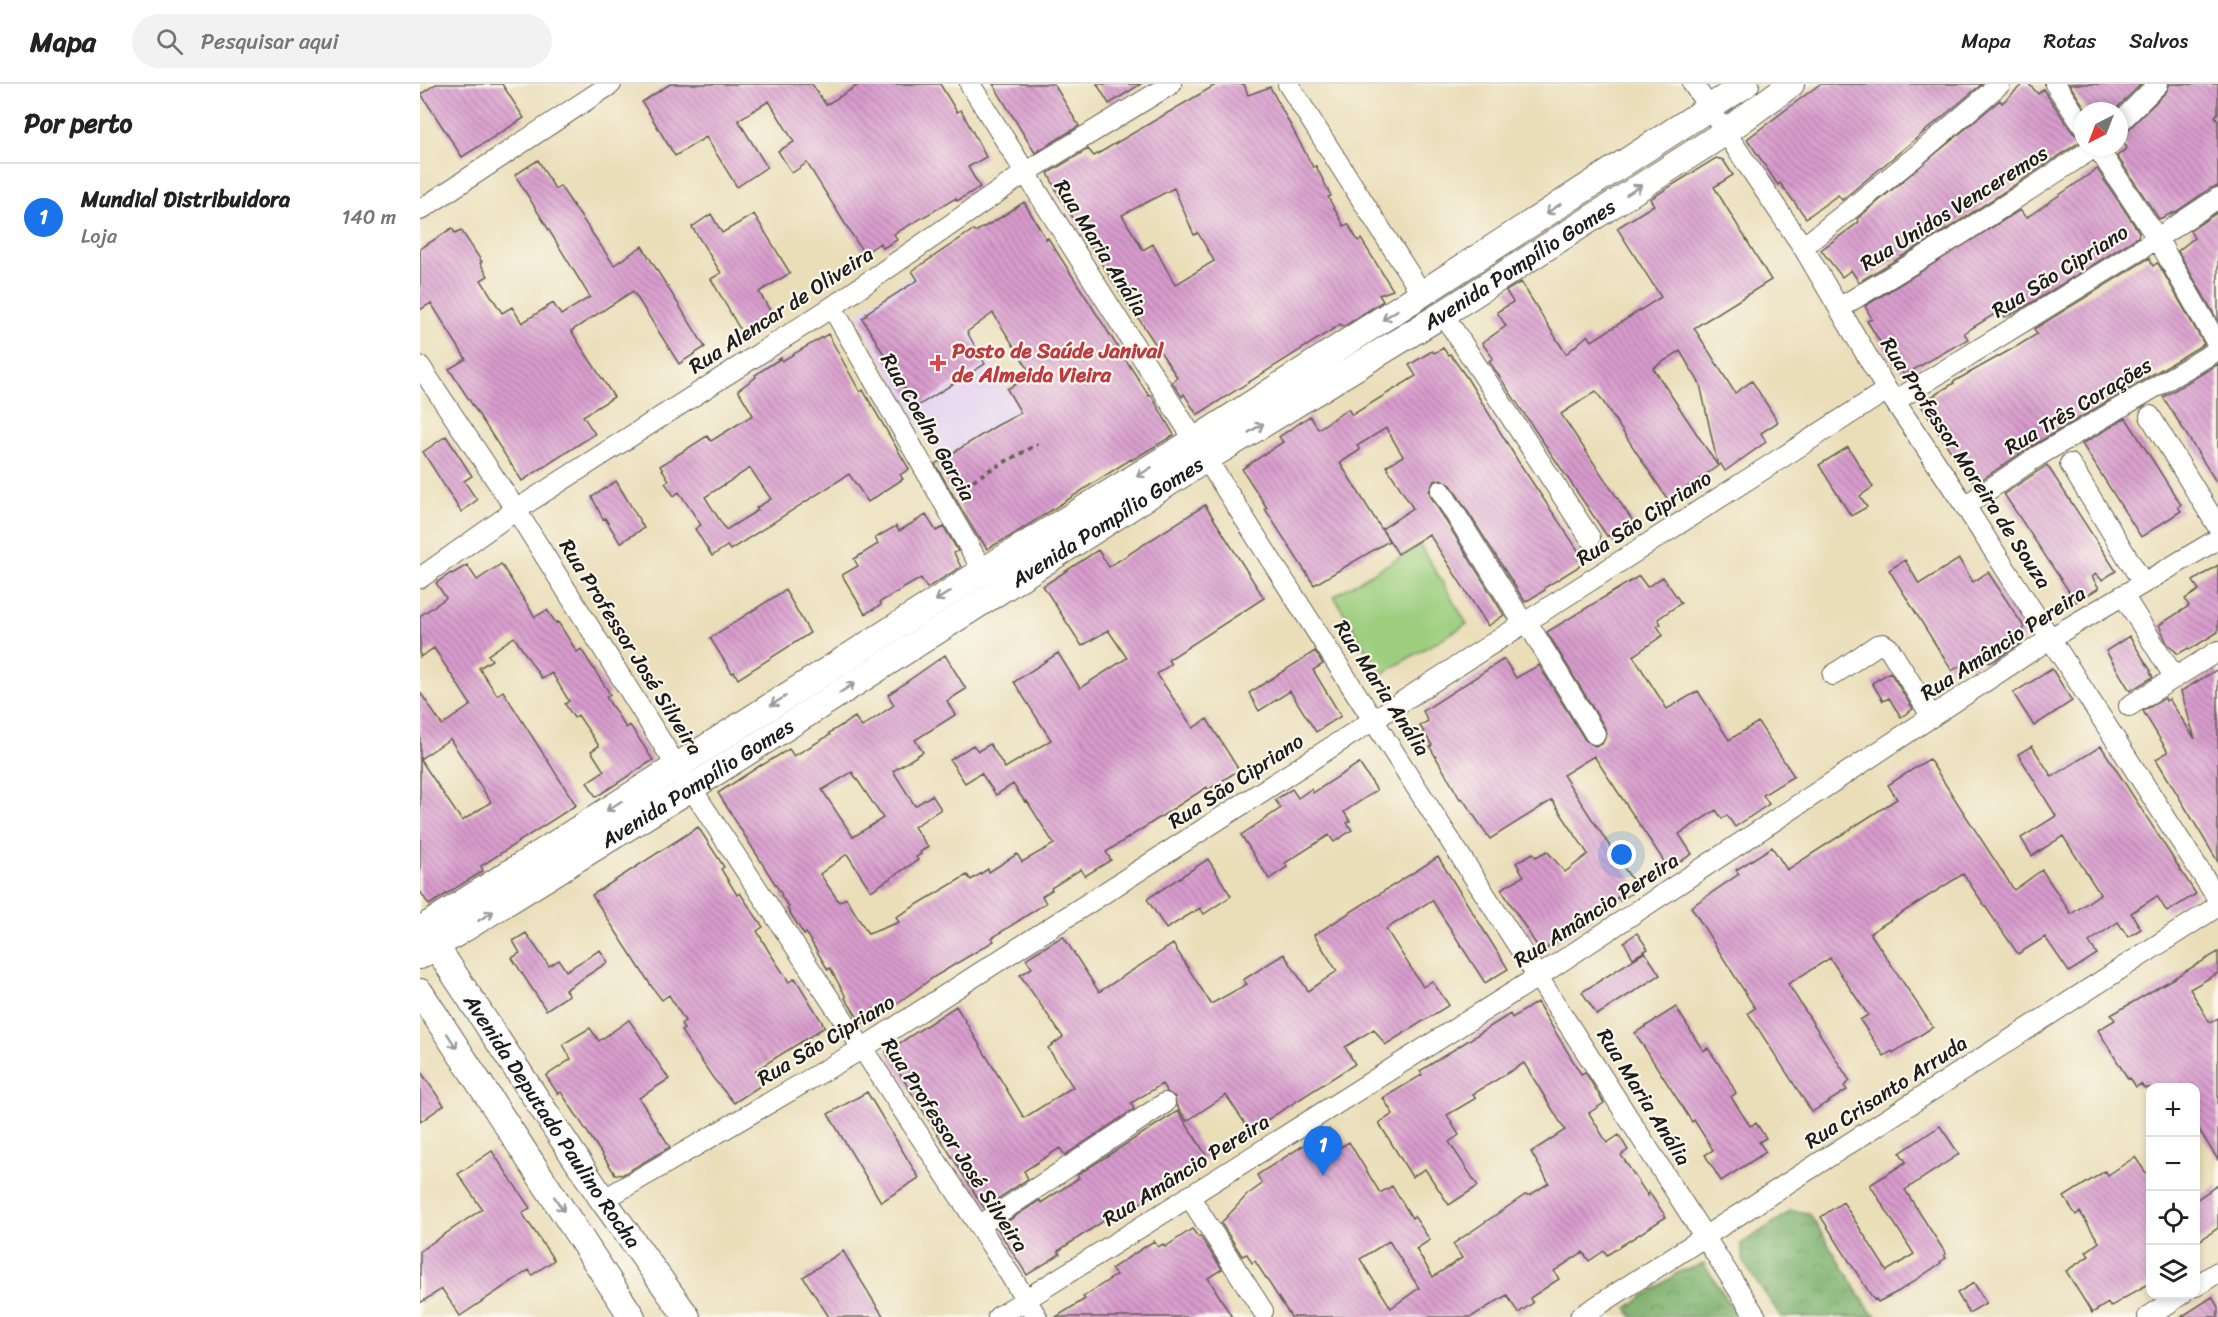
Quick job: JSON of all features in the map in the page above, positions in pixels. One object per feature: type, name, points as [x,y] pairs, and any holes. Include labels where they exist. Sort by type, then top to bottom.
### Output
[{"type":"main road","name":"Avenida Pompílio Gomes","points":[[424,937],[691,788],[1200,450],[1422,294],[1746,84]]},
{"type":"main road","name":"Avenida Pompílio Gomes","points":[[424,937],[676,765],[983,571],[1443,314],[1724,133],[1791,84]]},
{"type":"main road","name":"Avenida Deputado Paulino Rocha","points":[[424,937],[603,1200],[687,1317]]},
{"type":"main road","name":"Avenida Deputado Paulino Rocha","points":[[420,992],[632,1317]]},
{"type":"street","points":[[420,210],[611,84]]},
{"type":"street","name":"Rua Maria Anália","points":[[970,84],[1200,450],[1756,1317]]},
{"type":"street","name":"Rua Alencar de Oliveira","points":[[420,579],[516,510],[832,307],[1025,173],[1171,84]]},
{"type":"street","points":[[1288,84],[1422,294]]},
{"type":"street","name":"Rua Professor Moreira de Souza","points":[[1693,84],[1803,247],[1891,396],[2051,638],[2218,899]]},
{"type":"street","points":[[1803,247],[1917,156],[2000,84]]},
{"type":"street","points":[[2055,84],[2074,112]]},
{"type":"street","points":[[2128,114],[2158,84]]},
{"type":"street","name":"Rua Unidos Venceremos","points":[[1839,308],[1958,236],[2082,156]]},
{"type":"street","points":[[2102,156],[2157,238],[2218,345]]},
{"type":"street","name":"Rua São Cipriano","points":[[603,1200],[863,1048],[1525,623],[1891,396],[2157,238],[2218,198]]},
{"type":"street","name":"Rua Coelho Garcia","points":[[832,307],[983,571]]},
{"type":"street","points":[[1443,314],[1590,538]]},
{"type":"street","name":"Rua Três Corações","points":[[1965,506],[2038,456],[2218,350]]},
{"type":"street","name":"Rua Professor José Silveira","points":[[420,366],[516,510],[676,765],[1037,1317]]},
{"type":"street","points":[[2150,416],[2218,527]]},
{"type":"street","points":[[2070,464],[2143,583]]},
{"type":"street","points":[[1441,491],[1595,734]]},
{"type":"street","name":"Rua Amâncio Pereira","points":[[998,1317],[1539,976],[2051,638],[2218,539]]},
{"type":"street","points":[[2123,595],[2175,678]]},
{"type":"street","points":[[1833,675],[1877,645],[1883,644],[1889,648],[1932,717]]},
{"type":"street","points":[[2129,706],[2218,651]]},
{"type":"street","name":"Rua Crisanto Arruda","points":[[1580,1317],[2218,906]]},
{"type":"street","points":[[979,1226],[1165,1103]]},
{"type":"street","points":[[1189,1196],[1263,1311]]},
{"type":"street","points":[[2200,1284],[2217,1274]]},
{"type":"street","points":[[2148,1317],[2175,1299]]},
{"type":"path","points":[[942,499],[1038,444]]},
{"type":"shaded area","name":"Posto de Saúde Janival de Almeida Vieira","points":[[914,274],[948,294],[1020,409],[939,460],[858,317],[862,310]]},
{"type":"green space","points":[[1420,545],[1467,624],[1380,675],[1334,596]]},
{"type":"green space","points":[[1791,1211],[1809,1213],[1870,1311],[1878,1317],[1781,1317],[1744,1263],[1741,1244]]},
{"type":"green space","points":[[1704,1264],[1738,1317],[1632,1317],[1627,1308],[1679,1272]]},
{"type":"building","points":[[436,84],[502,84],[524,118],[462,157],[421,94]]},
{"type":"building","points":[[670,84],[812,84],[826,105],[860,84],[940,84],[957,112],[961,110],[986,157],[968,167],[980,187],[957,201],[956,198],[894,234],[897,240],[883,248],[880,243],[864,254],[807,163],[792,173],[778,151],[794,142],[769,101],[738,120],[767,167],[737,187],[706,137],[675,156],[642,102]]},
{"type":"building","points":[[993,84],[1054,84],[1079,126],[1035,153]]},
{"type":"building","points":[[1097,84],[1141,84],[1109,104]]},
{"type":"building","points":[[1217,84],[1244,84],[1248,95],[1270,87],[1313,167],[1316,166],[1331,196],[1328,197],[1344,226],[1348,224],[1358,241],[1361,239],[1393,290],[1379,295],[1383,301],[1343,327],[1341,324],[1197,415],[1184,394],[1182,397],[1172,382],[1177,377],[1133,310],[1131,311],[1058,194],[1048,173],[1088,149],[1094,156]],"holes":[[[1174,188],[1194,235],[1198,233],[1214,261],[1175,285],[1153,244],[1143,250],[1122,215]]]},
{"type":"building","points":[[1820,84],[1982,84],[1842,200],[1838,195],[1806,218],[1780,183],[1778,185],[1747,139]]},
{"type":"building","points":[[2023,84],[2029,84],[2038,94],[2043,89],[2074,134],[2074,146],[1952,226],[1859,282],[1851,270],[1842,277],[1821,250],[1859,222],[1857,219],[2000,100],[2002,103]]},
{"type":"building","points":[[2069,84],[2141,84],[2123,102],[2081,102]]},
{"type":"building","points":[[2170,84],[2218,84],[2218,113],[2215,116],[2218,120],[2218,186],[2211,188],[2177,211],[2159,219],[2117,156],[2128,156],[2128,130],[2166,92]]},
{"type":"building","points":[[1716,158],[1723,160],[1733,175],[1714,187],[1771,280],[1694,328],[1735,393],[1752,381],[1778,422],[1761,433],[1766,442],[1725,471],[1721,464],[1668,500],[1596,391],[1561,414],[1638,529],[1622,539],[1619,535],[1612,539],[1609,535],[1607,536],[1489,361],[1493,358],[1482,343],[1506,326],[1497,312],[1513,302],[1506,291],[1521,282],[1566,354],[1588,335],[1592,341],[1661,297],[1617,228],[1654,205],[1650,199]],"holes":[[[1680,351],[1700,384],[1718,466],[1653,368]]]},
{"type":"building","points":[[538,160],[555,189],[560,186],[614,265],[642,246],[705,347],[679,364],[633,291],[571,331],[614,397],[583,416],[595,434],[522,481],[449,369],[466,359],[431,303],[420,310],[420,249],[452,228],[455,233],[461,230],[482,262],[480,263],[488,276],[481,280],[502,313],[512,307],[522,323],[553,303],[561,315],[590,297],[515,175]]},
{"type":"building","points":[[2097,169],[2139,232],[2138,237],[2023,308],[2005,317],[2001,310],[1964,333],[1968,339],[1904,375],[1896,362],[1894,364],[1867,321],[1872,319],[1865,306],[2020,210],[2026,218]]},
{"type":"building","points":[[1024,202],[1149,396],[1151,395],[1174,435],[1131,459],[987,549],[935,464],[1021,413],[1007,389],[1032,375],[993,313],[967,332],[985,364],[916,407],[862,318],[867,315],[866,313],[918,280],[912,271],[973,230],[975,232]]},
{"type":"building","points":[[2218,212],[2218,321],[2178,251],[2194,238],[2190,231]]},
{"type":"building","points":[[711,214],[722,233],[754,214],[790,273],[759,292],[775,319],[745,338],[711,279],[721,273],[692,227]]},
{"type":"building","points":[[2149,258],[2153,266],[2157,263],[2159,265],[2204,344],[2032,446],[1975,484],[1959,460],[1957,461],[1920,404],[1953,382],[2037,334],[2034,329]]},
{"type":"building","points":[[828,334],[860,392],[863,390],[909,469],[900,475],[903,479],[868,502],[849,474],[730,550],[727,546],[712,556],[695,529],[701,525],[679,492],[674,496],[665,483],[669,480],[660,466],[707,436],[711,441],[753,415],[738,390],[756,377],[755,375],[781,358],[782,361]],"holes":[[[750,468],[771,499],[726,530],[705,497]]]},
{"type":"building","points":[[1443,348],[1467,378],[1518,461],[1586,562],[1525,602],[1451,485],[1441,479],[1434,481],[1429,491],[1431,497],[1504,615],[1488,626],[1429,534],[1398,554],[1382,529],[1413,508],[1386,466],[1403,456],[1386,428],[1357,446],[1360,450],[1340,463],[1389,541],[1314,585],[1242,469],[1283,442],[1279,437],[1310,416],[1318,429],[1348,409],[1352,415],[1416,376],[1409,365],[1432,351],[1434,353]]},
{"type":"building","points":[[2218,364],[2218,485],[2163,397]]},
{"type":"building","points":[[2126,418],[2181,505],[2178,507],[2181,511],[2141,537],[2082,444]]},
{"type":"building","points":[[446,436],[472,476],[464,481],[477,500],[461,512],[423,452]]},
{"type":"building","points":[[1848,447],[1873,487],[1860,496],[1867,507],[1851,516],[1819,465]]},
{"type":"building","points":[[2047,465],[2116,571],[2102,580],[2096,574],[2092,577],[2099,588],[2076,602],[2004,494]]},
{"type":"building","points":[[616,481],[644,528],[620,543],[605,518],[603,519],[592,497]]},
{"type":"building","points":[[1205,505],[1264,598],[1168,660],[1171,664],[1157,674],[1193,728],[1207,719],[1239,770],[1208,790],[1207,787],[1106,852],[1111,860],[1085,876],[1081,869],[1051,888],[1052,890],[1042,896],[1046,903],[992,938],[994,941],[934,977],[892,1007],[890,1004],[862,1024],[845,998],[830,968],[828,970],[806,933],[804,935],[787,908],[789,907],[782,895],[718,793],[789,749],[794,756],[855,717],[862,727],[894,705],[888,695],[945,655],[966,689],[947,701],[955,715],[915,740],[923,752],[893,771],[915,806],[932,795],[941,809],[914,827],[928,847],[916,857],[918,860],[871,891],[847,854],[820,874],[839,902],[846,898],[868,934],[899,922],[896,917],[967,875],[971,880],[988,869],[989,872],[1017,854],[1022,862],[1054,844],[1027,801],[1025,802],[1013,784],[996,795],[981,773],[965,783],[950,760],[973,745],[978,751],[990,744],[1005,768],[1051,740],[1014,682],[1058,653],[1080,688],[1127,658],[1108,630],[1082,646],[1043,586],[1098,550],[1109,567]],"holes":[[[852,772],[883,818],[853,837],[822,790]]]},
{"type":"building","points":[[926,515],[936,531],[944,527],[958,551],[954,553],[961,567],[927,588],[921,578],[880,602],[881,605],[865,614],[842,575],[858,566],[854,559],[878,544],[875,538],[896,526],[899,531]]},
{"type":"building","points":[[1959,559],[1973,582],[1988,572],[2024,627],[2022,643],[1990,663],[1987,658],[1972,667],[1967,661],[1952,671],[1889,570],[1905,560],[1919,584]]},
{"type":"building","points":[[501,564],[535,617],[547,610],[556,623],[558,622],[577,652],[581,649],[610,694],[606,697],[626,728],[630,725],[653,760],[596,797],[587,782],[604,771],[591,751],[599,746],[578,715],[574,718],[565,704],[569,701],[552,673],[542,679],[514,637],[488,655],[492,660],[479,668],[497,695],[503,691],[576,805],[481,866],[483,871],[429,905],[420,891],[420,759],[420,692],[442,725],[471,705],[434,648],[420,657],[420,616],[446,598],[436,583],[451,573],[467,565],[477,580]],"holes":[[[450,739],[491,802],[462,821],[420,759]]]},
{"type":"building","points":[[2218,565],[2218,632],[2178,654],[2167,643],[2159,625],[2189,606],[2185,599],[2199,590],[2193,581]]},
{"type":"building","points":[[1639,576],[1647,587],[1663,577],[1681,603],[1658,619],[1661,624],[1657,626],[1663,635],[1633,656],[1667,709],[1698,691],[1729,740],[1758,722],[1794,776],[1763,795],[1769,804],[1735,827],[1727,815],[1722,819],[1716,810],[1679,834],[1692,854],[1669,869],[1594,756],[1563,775],[1638,889],[1620,901],[1618,897],[1590,914],[1593,918],[1541,952],[1501,889],[1524,876],[1516,863],[1533,853],[1536,857],[1547,851],[1565,872],[1588,854],[1552,800],[1490,839],[1462,798],[1460,799],[1430,747],[1432,745],[1420,726],[1428,721],[1423,711],[1504,659],[1516,678],[1539,665],[1585,740],[1595,746],[1602,744],[1607,734],[1605,728],[1547,632]]},
{"type":"building","points":[[785,590],[810,633],[738,679],[710,638]]},
{"type":"building","points":[[2129,636],[2153,677],[2130,691],[2106,651]]},
{"type":"building","points":[[1315,651],[1323,664],[1313,670],[1341,716],[1316,732],[1290,691],[1259,711],[1249,693]]},
{"type":"building","points":[[2052,669],[2072,701],[2034,726],[2013,693]]},
{"type":"building","points":[[2218,669],[2218,862],[2156,759],[2168,752],[2143,711],[2165,698],[2166,701],[2169,699],[2195,739],[2181,691]]},
{"type":"building","points":[[1890,672],[1913,709],[1901,717],[1889,698],[1883,701],[1872,683]]},
{"type":"building","points":[[2032,746],[2052,777],[2101,746],[2196,894],[2167,912],[2157,896],[2131,913],[2141,929],[2128,937],[2118,922],[2089,942],[2097,954],[2069,972],[2045,937],[2018,954],[1963,874],[1870,933],[1933,1027],[1893,1053],[1892,1051],[1884,1056],[1860,1020],[1868,1015],[1830,958],[1788,984],[1850,1081],[1844,1086],[1847,1090],[1812,1112],[1748,1013],[1755,1008],[1691,907],[1739,874],[1736,870],[1772,847],[1787,870],[1897,799],[1888,785],[1929,759],[2014,890],[2042,870],[2071,914],[2100,894],[2063,836],[2032,856],[2021,838],[2056,816],[2018,754]]},
{"type":"building","points":[[1359,763],[1377,790],[1344,812],[1350,821],[1347,823],[1352,830],[1334,842],[1329,835],[1285,863],[1287,867],[1269,879],[1241,835],[1281,808],[1275,800],[1292,789],[1298,798],[1311,789],[1313,793]]},
{"type":"building","points":[[698,827],[724,867],[721,869],[737,895],[740,893],[763,927],[757,931],[768,950],[789,982],[795,978],[825,1027],[756,1070],[763,1084],[734,1103],[713,1078],[681,1031],[684,1029],[681,1024],[685,1021],[669,995],[662,1000],[592,895]]},
{"type":"building","points":[[1438,857],[1508,969],[1485,983],[1432,900],[1386,929],[1423,987],[1432,981],[1449,1005],[1385,1045],[1374,1029],[1345,1047],[1355,1064],[1250,1131],[1226,1095],[1187,1121],[1176,1105],[1175,1097],[1167,1092],[1162,1084],[1131,1103],[1134,1109],[1065,1155],[1060,1148],[1024,1171],[1028,1179],[984,1208],[886,1052],[956,1006],[1024,1118],[1073,1087],[1048,1048],[1063,1037],[1020,975],[1032,968],[1026,959],[1035,953],[1063,936],[1099,992],[1173,944],[1211,1004],[1247,984],[1243,980],[1284,954],[1308,991],[1337,971],[1314,935]]},
{"type":"building","points":[[1208,859],[1231,896],[1204,914],[1200,908],[1166,929],[1147,899]]},
{"type":"building","points":[[526,933],[549,966],[559,960],[566,971],[600,950],[608,962],[565,990],[569,995],[546,1010],[512,958],[520,953],[513,941]]},
{"type":"building","points":[[1637,933],[1648,949],[1633,958],[1624,942]]},
{"type":"building","points":[[1645,952],[1660,975],[1597,1015],[1582,992]]},
{"type":"building","points":[[2218,952],[2218,973],[2190,989],[2210,1023],[2218,1018],[2218,1160],[2200,1131],[2200,1083],[2146,1083],[2146,1088],[2141,1084],[2136,1087],[2130,1078],[2128,1079],[2098,1030],[2115,1020],[2111,1015]]},
{"type":"building","points":[[1537,1002],[1581,1074],[1585,1072],[1604,1103],[1589,1113],[1607,1143],[1619,1135],[1628,1150],[1621,1155],[1648,1196],[1649,1192],[1666,1217],[1607,1255],[1604,1251],[1589,1261],[1583,1252],[1554,1271],[1559,1279],[1530,1298],[1533,1303],[1518,1313],[1507,1295],[1471,1317],[1291,1317],[1255,1261],[1252,1263],[1247,1254],[1242,1256],[1221,1223],[1247,1195],[1262,1184],[1257,1175],[1329,1129],[1341,1147],[1349,1142],[1380,1193],[1392,1186],[1412,1218],[1414,1216],[1430,1240],[1416,1249],[1433,1277],[1462,1258],[1453,1244],[1525,1195],[1530,1195],[1549,1183],[1531,1152],[1565,1130],[1524,1063],[1473,1094],[1476,1098],[1447,1115],[1459,1135],[1449,1142],[1478,1186],[1449,1205],[1425,1169],[1412,1177],[1379,1123],[1393,1114],[1383,1098],[1422,1075],[1420,1071],[1510,1014],[1512,1018]],"holes":[[[1389,1241],[1419,1288],[1391,1308],[1360,1259]]]},
{"type":"building","points":[[1676,1007],[1703,1051],[1708,1048],[1728,1078],[1736,1093],[1731,1097],[1750,1126],[1756,1123],[1766,1138],[1759,1142],[1766,1152],[1721,1181],[1705,1155],[1713,1150],[1694,1120],[1692,1122],[1635,1033]]},
{"type":"building","points":[[629,1020],[669,1079],[639,1098],[670,1147],[622,1175],[615,1174],[561,1092],[558,1094],[546,1076],[571,1059],[563,1044],[590,1028],[599,1041]]},
{"type":"building","points":[[420,1071],[444,1105],[420,1122]]},
{"type":"building","points":[[867,1092],[919,1178],[881,1202],[828,1114]]},
{"type":"building","points":[[1178,1111],[1208,1158],[1190,1169],[1188,1167],[1151,1190],[1153,1195],[1117,1218],[1114,1214],[1058,1251],[1060,1254],[1027,1275],[997,1228],[1040,1200],[1041,1203],[1079,1178],[1077,1175]]},
{"type":"building","points":[[1940,1126],[1959,1154],[1905,1190],[1946,1254],[1944,1255],[1946,1258],[1899,1291],[1878,1302],[1874,1300],[1821,1217],[1843,1202],[1887,1271],[1914,1254],[1870,1185],[1906,1162],[1900,1153]]},
{"type":"building","points":[[492,1151],[530,1208],[522,1213],[554,1260],[532,1275],[529,1270],[460,1316],[442,1289],[420,1303],[420,1251],[482,1209],[458,1174]]},
{"type":"building","points":[[2135,1157],[2146,1173],[2146,1285],[2110,1307],[2108,1303],[2092,1313],[2066,1271],[2089,1256],[2086,1252],[2099,1242],[2080,1212],[2076,1215],[2064,1197],[2105,1171],[2108,1175]]},
{"type":"building","points":[[2218,1185],[2218,1228],[2200,1240],[2200,1197]]},
{"type":"building","points":[[1192,1229],[1198,1237],[1200,1236],[1222,1269],[1208,1278],[1232,1317],[1056,1317],[1085,1299],[1083,1297],[1116,1275],[1111,1269],[1143,1248],[1154,1241],[1158,1247],[1163,1244],[1165,1247]]},
{"type":"building","points":[[843,1251],[884,1317],[829,1317],[803,1277]]},
{"type":"building","points":[[1974,1283],[1986,1303],[1969,1313],[1957,1293]]},
{"type":"building","points":[[2212,1297],[2218,1307],[2218,1317],[2181,1317]]},
{"type":"place","name":"Posto de Saúde Janival de Almeida Vieira","points":[[938,363]]},
{"type":"place","name":"Mundial Distribuidora","points":[[1323,1176]]}]
